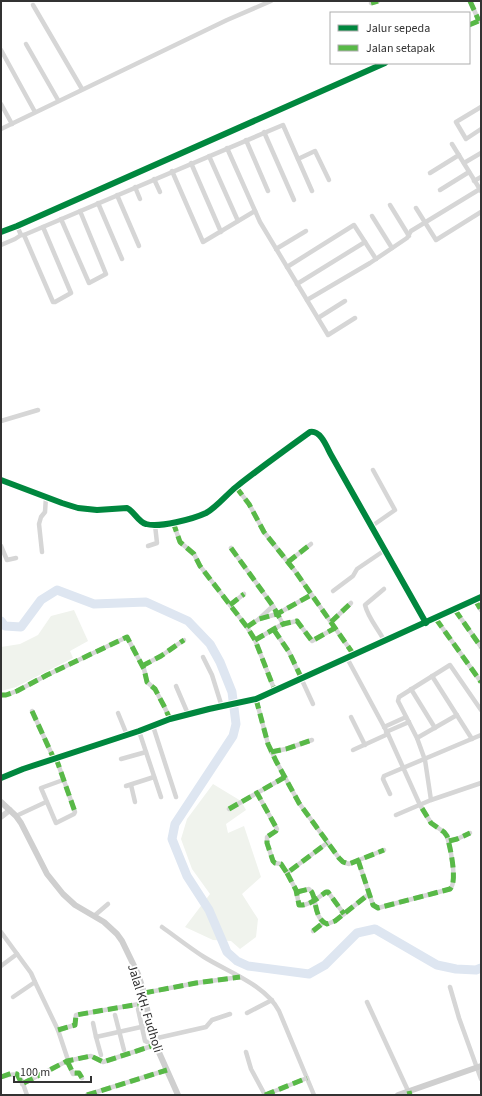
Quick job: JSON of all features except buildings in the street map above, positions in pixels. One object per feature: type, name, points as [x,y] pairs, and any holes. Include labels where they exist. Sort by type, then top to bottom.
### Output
[{"type":"main road","name":"Jalal KH. Fudholi","points":[[1,802],[16,816],[27,833],[47,874],[68,900],[112,929],[122,941],[138,974],[144,993],[145,1004],[154,1042],[178,1095]]},
{"type":"main road","points":[[398,1095],[410,1093],[479,1067]]},
{"type":"street","points":[[1,129],[58,100],[227,20],[271,1]]},
{"type":"street","points":[[371,3],[378,1]]},
{"type":"street","points":[[470,1],[479,20],[470,24]]},
{"type":"street","points":[[33,5],[82,89]]},
{"type":"street","points":[[26,44],[58,100]]},
{"type":"street","points":[[1,50],[34,112]]},
{"type":"street","points":[[1,232],[383,64]]},
{"type":"street","points":[[1,104],[12,124]]},
{"type":"street","points":[[481,107],[456,122],[466,139],[481,129]]},
{"type":"street","points":[[1,245],[283,125],[312,191]]},
{"type":"street","points":[[264,132],[294,200]]},
{"type":"street","points":[[246,140],[268,191]]},
{"type":"street","points":[[307,300],[376,259],[407,238],[412,231],[480,190],[452,144]]},
{"type":"street","points":[[227,148],[265,231],[328,335],[355,318]]},
{"type":"street","points":[[298,159],[315,152],[328,180]]},
{"type":"street","points":[[464,163],[481,153]]},
{"type":"street","points":[[430,173],[459,155]]},
{"type":"street","points":[[209,156],[238,221]]},
{"type":"street","points":[[191,163],[221,232]]},
{"type":"street","points":[[172,172],[203,242],[255,211]]},
{"type":"street","points":[[440,190],[469,172]]},
{"type":"street","points":[[474,181],[481,177]]},
{"type":"street","points":[[154,179],[160,192]]},
{"type":"street","points":[[135,187],[140,199]]},
{"type":"street","points":[[117,195],[139,246]]},
{"type":"street","points":[[98,203],[122,259]]},
{"type":"street","points":[[390,205],[409,236]]},
{"type":"street","points":[[416,208],[436,240],[481,212]]},
{"type":"street","points":[[61,219],[89,283],[106,274],[80,211]]},
{"type":"street","points":[[372,216],[392,248]]},
{"type":"street","points":[[287,266],[354,225],[376,259]]},
{"type":"street","points":[[17,226],[53,302],[55,302],[72,293],[43,227]]},
{"type":"street","points":[[276,249],[306,231]]},
{"type":"street","points":[[297,284],[365,242]]},
{"type":"street","points":[[318,318],[345,301]]},
{"type":"street","points":[[1,421],[38,410]]},
{"type":"street","points":[[1,480],[70,506],[88,510],[127,508],[143,522],[155,525],[173,522],[205,513],[236,487],[310,432],[314,431],[318,433],[322,439],[426,623]]},
{"type":"street","points":[[372,526],[395,510],[373,470]]},
{"type":"street","points":[[236,487],[249,504],[264,532],[288,562],[354,655]]},
{"type":"street","points":[[42,552],[39,524],[45,512],[46,497]]},
{"type":"street","points":[[173,522],[180,542],[194,554],[200,566],[247,627],[255,640],[275,691]]},
{"type":"street","points":[[148,546],[156,544],[157,542],[155,525]]},
{"type":"street","points":[[288,562],[311,544]]},
{"type":"street","points":[[1,546],[7,560],[16,558]]},
{"type":"street","points":[[231,548],[273,606],[283,624]]},
{"type":"street","points":[[333,591],[353,576],[357,569],[385,550]]},
{"type":"street","points":[[384,589],[365,605],[366,612],[378,628],[385,642]]},
{"type":"street","points":[[230,605],[244,594]]},
{"type":"street","points":[[259,619],[277,614],[311,595]]},
{"type":"street","points":[[1,778],[23,768],[188,714],[256,699],[436,619],[481,597]]},
{"type":"street","points":[[475,600],[481,610]]},
{"type":"street","points":[[331,622],[351,603]]},
{"type":"street","points":[[247,627],[259,619],[273,606]]},
{"type":"street","points":[[455,610],[481,647]]},
{"type":"street","points":[[436,619],[481,682]]},
{"type":"street","points":[[255,640],[283,624],[289,624],[297,621],[312,642],[335,628]]},
{"type":"street","points":[[274,630],[289,652],[313,704]]},
{"type":"street","points":[[1,695],[6,695],[17,691],[127,637],[142,666],[147,682],[155,689],[170,720]]},
{"type":"street","points":[[142,666],[161,656],[184,640]]},
{"type":"street","points":[[203,657],[224,706]]},
{"type":"street","points":[[347,658],[386,731],[420,805],[431,822],[444,832],[448,841],[454,881],[453,887],[378,908],[374,906],[358,860]]},
{"type":"street","points":[[431,800],[425,760],[417,738],[398,699],[411,689],[450,665],[481,710]]},
{"type":"street","points":[[432,676],[472,739]]},
{"type":"street","points":[[176,686],[188,714]]},
{"type":"street","points":[[411,689],[435,728]]},
{"type":"street","points":[[256,699],[271,752],[302,808],[339,858],[343,862],[349,864],[384,850]]},
{"type":"street","points":[[32,711],[55,758],[63,780],[75,813],[56,823],[41,788],[63,780]]},
{"type":"street","points":[[118,713],[127,735]]},
{"type":"street","points":[[417,738],[457,715]]},
{"type":"street","points":[[351,717],[365,745]]},
{"type":"street","points":[[353,750],[365,745],[386,731],[408,720]]},
{"type":"street","points":[[153,726],[176,797]]},
{"type":"street","points":[[139,731],[161,797]]},
{"type":"street","points":[[390,794],[383,777],[481,735]]},
{"type":"street","points":[[271,752],[294,747],[312,740]]},
{"type":"street","points":[[121,759],[146,752]]},
{"type":"street","points":[[126,786],[154,777]]},
{"type":"street","points":[[229,808],[243,802],[285,777]]},
{"type":"street","points":[[396,815],[431,800],[481,783]]},
{"type":"street","points":[[131,785],[135,802]]},
{"type":"street","points":[[257,793],[277,829],[266,837],[269,852],[274,862],[281,864],[287,873],[297,892],[299,905],[303,905],[328,892],[344,914]]},
{"type":"street","points":[[16,816],[46,802]]},
{"type":"street","points":[[1,817],[10,810]]},
{"type":"street","points":[[448,841],[470,833]]},
{"type":"street","points":[[287,873],[327,843]]},
{"type":"street","points":[[297,892],[308,889],[314,895],[317,912],[323,923]]},
{"type":"street","points":[[313,931],[323,923],[329,924],[370,894]]},
{"type":"street","points":[[94,916],[108,904]]},
{"type":"street","points":[[162,927],[205,958],[240,977],[272,1000],[279,1011],[314,1095]]},
{"type":"street","points":[[1,932],[36,982],[58,1030],[72,1074],[80,1073],[82,1078]]},
{"type":"street","points":[[1,966],[17,954]]},
{"type":"street","points":[[144,993],[196,983],[240,977]]},
{"type":"street","points":[[13,997],[36,982]]},
{"type":"street","points":[[450,987],[479,1067],[481,1079]]},
{"type":"street","points":[[247,1013],[272,1000]]},
{"type":"street","points":[[367,1002],[410,1093]]},
{"type":"street","points":[[58,1030],[75,1025],[76,1015],[145,1004]]},
{"type":"street","points":[[145,1004],[138,1009],[146,1042],[154,1042]]},
{"type":"street","points":[[22,1084],[67,1061],[91,1056],[103,1062],[154,1042],[206,1027],[212,1020],[230,1014]]},
{"type":"street","points":[[115,1015],[124,1050]]},
{"type":"street","points":[[93,1023],[101,1055]]},
{"type":"street","points":[[96,1037],[150,1025]]},
{"type":"street","points":[[246,1052],[251,1069],[265,1095],[307,1078]]},
{"type":"street","points":[[88,1095],[97,1094],[167,1070]]},
{"type":"street","points":[[1,1077],[12,1073],[17,1074],[27,1095]]},
{"type":"shaded area","points":[[74,610],[88,641],[70,651],[73,658],[16,687],[1,691],[1,647],[20,644],[38,635],[51,616]]},
{"type":"shaded area","points":[[213,784],[241,801],[246,810],[226,824],[228,833],[244,826],[261,877],[242,894],[258,919],[256,937],[240,949],[231,941],[213,940],[185,927],[210,894],[192,869],[181,839],[187,819]]},
{"type":"waterway","points":[[1,621],[5,626],[21,627],[41,600],[57,590],[94,604],[146,602],[188,621],[210,644],[220,662],[232,692],[236,724],[233,736],[175,824],[172,839],[187,876],[209,910],[227,952],[237,961],[248,966],[309,974],[325,965],[357,933],[375,929],[437,965],[456,969],[476,970],[481,968]]},
{"type":"marked path","points":[[371,3],[378,1]]},
{"type":"marked path","points":[[470,1],[479,21]]},
{"type":"marked path","points":[[470,25],[481,20]]},
{"type":"marked path","points":[[236,487],[249,504],[264,532],[295,571],[354,655]]},
{"type":"marked path","points":[[173,522],[180,542],[194,554],[200,566],[247,627],[255,640],[275,691]]},
{"type":"marked path","points":[[288,562],[311,544]]},
{"type":"marked path","points":[[231,548],[273,606],[283,624]]},
{"type":"marked path","points":[[230,605],[244,594]]},
{"type":"marked path","points":[[247,627],[259,619],[277,614],[311,595]]},
{"type":"marked path","points":[[475,600],[481,610]]},
{"type":"marked path","points":[[331,622],[351,603]]},
{"type":"marked path","points":[[455,610],[481,647]]},
{"type":"marked path","points":[[436,619],[481,682]]},
{"type":"marked path","points":[[255,640],[281,625],[297,621],[312,641],[335,628]]},
{"type":"marked path","points":[[274,630],[289,652],[302,679]]},
{"type":"marked path","points":[[1,695],[6,695],[17,691],[127,637],[144,669],[147,682],[155,689],[170,719]]},
{"type":"marked path","points":[[142,666],[161,656],[184,640]]},
{"type":"marked path","points":[[256,699],[268,744],[276,761],[299,803],[339,858],[343,862],[349,864],[384,850]]},
{"type":"marked path","points":[[32,711],[54,759]]},
{"type":"marked path","points":[[271,752],[286,749],[312,740]]},
{"type":"marked path","points":[[56,758],[75,812]]},
{"type":"marked path","points":[[285,777],[257,793],[277,829],[267,837],[267,843],[273,861],[281,864],[287,873],[327,843]]},
{"type":"marked path","points":[[229,809],[257,793]]},
{"type":"marked path","points":[[358,860],[373,905],[378,908],[450,889],[452,885],[453,872],[447,836],[444,832],[431,823],[420,805]]},
{"type":"marked path","points":[[449,841],[470,833]]},
{"type":"marked path","points":[[287,873],[296,890],[299,905],[310,903],[328,892],[344,914]]},
{"type":"marked path","points":[[297,892],[309,889],[312,892],[319,917],[327,924],[335,921],[369,894]]},
{"type":"marked path","points":[[313,931],[323,923]]},
{"type":"marked path","points":[[144,993],[196,983],[240,977]]},
{"type":"marked path","points":[[58,1030],[75,1025],[76,1015],[145,1003]]},
{"type":"marked path","points":[[1,1077],[12,1073],[17,1074],[22,1084],[67,1061],[91,1056],[103,1062],[155,1045]]},
{"type":"marked path","points":[[67,1061],[73,1073],[79,1073],[82,1078]]},
{"type":"marked path","points":[[87,1095],[167,1070]]},
{"type":"marked path","points":[[265,1095],[307,1078]]},
{"type":"marked path","points":[[409,1091],[410,1095]]},
{"type":"cycle path","points":[[1,232],[383,64]]},
{"type":"cycle path","points":[[1,480],[78,508],[97,510],[127,508],[132,511],[143,523],[152,525],[167,524],[193,518],[206,513],[236,487],[310,432],[317,433],[325,442],[426,623]]},
{"type":"cycle path","points":[[1,778],[23,769],[139,731],[170,719],[256,699],[481,597]]}]
